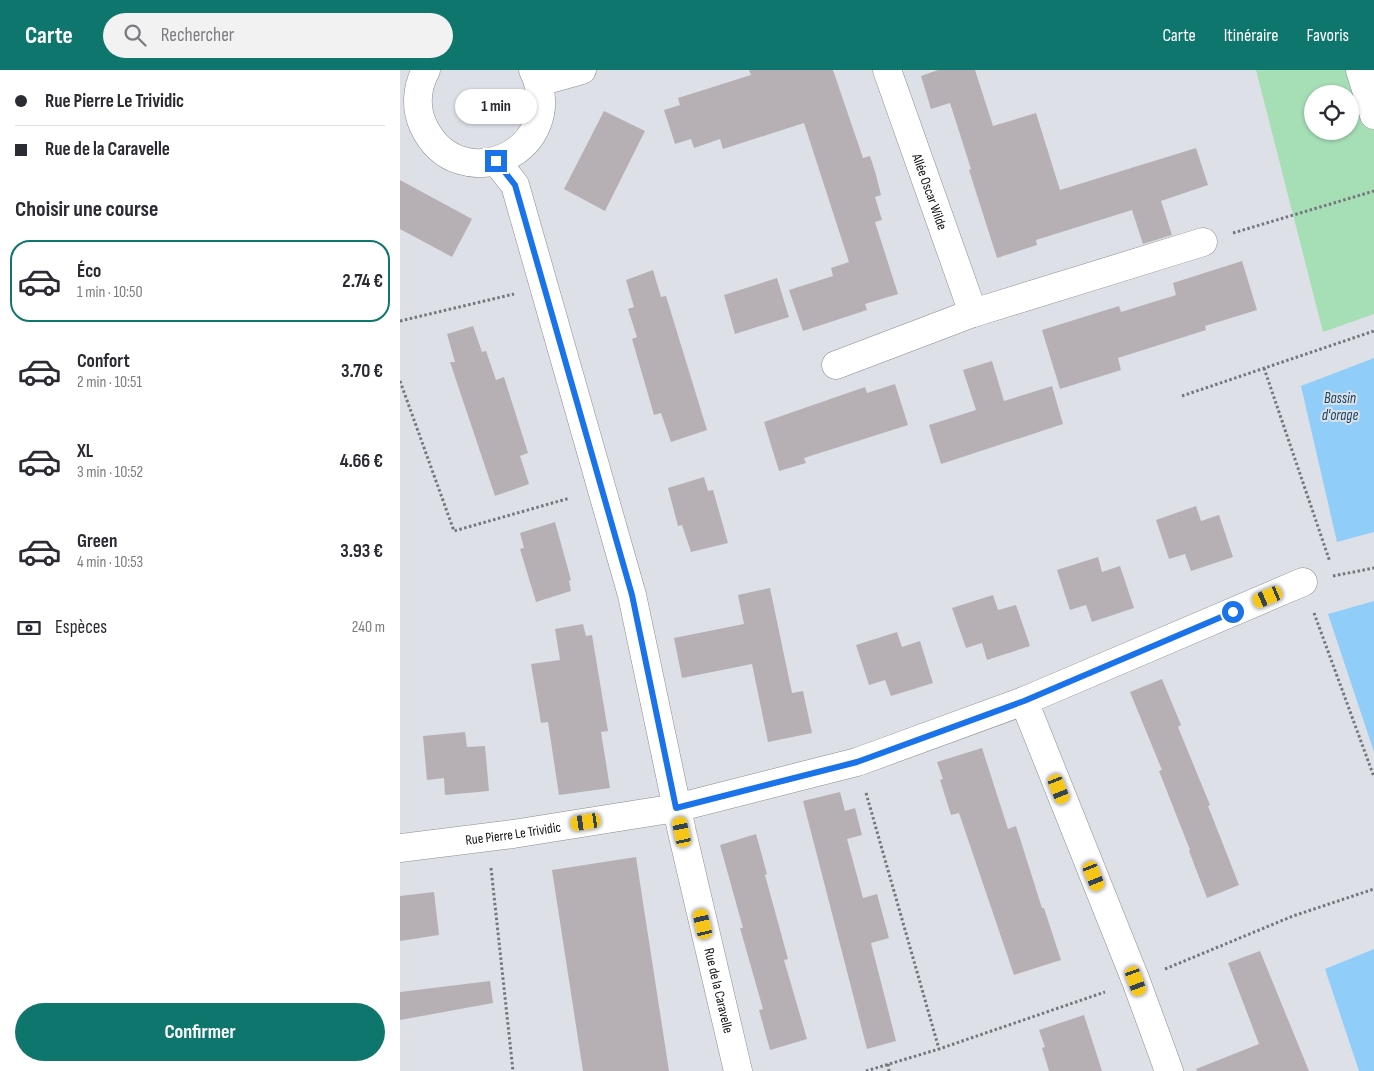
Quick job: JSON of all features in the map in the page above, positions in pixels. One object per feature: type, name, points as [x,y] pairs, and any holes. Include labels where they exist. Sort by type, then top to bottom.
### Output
[{"type":"street","points":[[426,70],[410,120],[428,134],[440,149],[457,159],[477,163],[496,161],[514,153],[529,139],[539,121],[542,101],[536,76],[582,70]]},
{"type":"street","name":"Allée Oscar Wilde","points":[[888,70],[973,313]]},
{"type":"street","points":[[1360,70],[1374,115]]},
{"type":"street","name":"Rue de la Caravelle","points":[[496,161],[515,185],[632,595],[676,808],[738,1071]]},
{"type":"street","points":[[836,365],[973,313],[1203,242]]},
{"type":"street","name":"Rue Pierre Le Trividic","points":[[400,848],[488,837],[676,808],[857,762],[1024,701],[1303,582]]},
{"type":"street","points":[[1024,701],[1136,981],[1169,1071]]},
{"type":"path","points":[[1203,242],[1374,191]]},
{"type":"path","points":[[400,321],[544,287]]},
{"type":"path","points":[[1182,396],[1374,331]]},
{"type":"path","points":[[1264,368],[1332,566]]},
{"type":"path","points":[[400,382],[454,531],[602,489]]},
{"type":"path","points":[[1374,568],[1303,582],[1374,778]]},
{"type":"path","points":[[857,762],[939,1049],[866,1071]]},
{"type":"path","points":[[488,837],[513,1071]]},
{"type":"path","points":[[1293,916],[1374,889]]},
{"type":"path","points":[[888,1064],[890,1071]]},
{"type":"green space","points":[[1256,70],[1365,70],[1374,98],[1374,314],[1323,332]]},
{"type":"water","name":"Bassin d'orage","points":[[1374,358],[1374,532],[1337,542],[1301,386]]},
{"type":"water","points":[[1374,601],[1374,752],[1328,614]]},
{"type":"water","points":[[1374,949],[1374,1071],[1359,1071],[1325,969]]},
{"type":"building","points":[[749,70],[833,70],[863,158],[870,156],[876,175],[881,195],[875,197],[882,220],[875,222],[898,294],[865,304],[867,310],[803,331],[789,290],[833,276],[831,268],[849,262],[804,123],[723,149],[720,139],[694,148],[691,139],[675,144],[664,110],[680,105],[678,98],[751,75]]},
{"type":"building","points":[[938,70],[975,70],[993,126],[1036,113],[1060,190],[1196,148],[1208,185],[1161,201],[1172,235],[1143,244],[1132,210],[1036,240],[1037,245],[997,258],[950,103],[931,109],[921,76]]},
{"type":"building","points":[[604,111],[645,131],[605,211],[564,189]]},
{"type":"building","points":[[400,180],[472,219],[452,257],[400,229]]},
{"type":"building","points":[[1242,261],[1257,310],[1205,326],[1206,330],[1118,358],[1121,370],[1060,389],[1042,330],[1119,306],[1121,312],[1176,295],[1173,283]]},
{"type":"building","points":[[653,270],[661,297],[666,296],[707,430],[671,442],[661,413],[654,415],[632,339],[637,337],[628,309],[634,307],[626,280]]},
{"type":"building","points":[[777,278],[789,317],[735,334],[724,295]]},
{"type":"building","points":[[473,326],[482,352],[486,351],[496,380],[504,377],[528,453],[520,456],[529,484],[495,496],[450,362],[455,362],[447,334]]},
{"type":"building","points":[[992,361],[1004,401],[1052,386],[1063,424],[941,464],[929,425],[976,410],[963,370]]},
{"type":"building","points":[[895,384],[908,425],[804,458],[806,463],[779,471],[764,422],[865,387],[867,393]]},
{"type":"building","points":[[704,477],[708,491],[713,490],[728,543],[691,552],[682,525],[678,526],[668,488]]},
{"type":"building","points":[[1196,506],[1201,521],[1219,515],[1233,557],[1191,571],[1185,554],[1169,559],[1156,520]]},
{"type":"building","points":[[555,522],[571,580],[569,581],[571,591],[536,602],[520,549],[524,548],[520,533]]},
{"type":"building","points":[[1098,557],[1102,572],[1120,566],[1134,608],[1092,622],[1086,605],[1070,610],[1057,570]]},
{"type":"building","points":[[770,588],[792,693],[803,691],[812,733],[768,742],[752,664],[682,678],[674,638],[744,624],[738,595]]},
{"type":"building","points":[[993,595],[998,610],[1016,605],[1030,646],[987,660],[982,643],[966,648],[952,608]]},
{"type":"building","points":[[583,624],[586,636],[592,635],[608,731],[601,732],[610,788],[559,795],[548,722],[541,723],[531,664],[560,660],[555,629]]},
{"type":"building","points":[[897,632],[902,647],[920,641],[933,683],[891,696],[885,680],[869,685],[856,645]]},
{"type":"building","points":[[1162,679],[1181,725],[1178,727],[1210,805],[1208,806],[1239,885],[1207,898],[1159,771],[1162,770],[1130,692]]},
{"type":"building","points":[[465,732],[467,747],[485,746],[489,791],[445,795],[444,778],[427,780],[423,736]]},
{"type":"building","points":[[982,748],[1008,829],[1016,826],[1061,960],[1014,975],[959,813],[951,815],[940,780],[943,779],[937,762]]},
{"type":"building","points":[[840,792],[845,811],[855,808],[862,835],[847,839],[863,898],[877,894],[889,938],[871,943],[896,1041],[867,1049],[803,801]]},
{"type":"building","points":[[756,834],[788,959],[784,960],[807,1039],[770,1050],[759,1010],[763,1009],[740,928],[743,928],[720,845]]},
{"type":"building","points":[[636,857],[669,1071],[583,1071],[552,870]]},
{"type":"building","points":[[434,892],[439,935],[400,941],[400,896]]},
{"type":"building","points":[[1260,951],[1309,1071],[1197,1071],[1196,1069],[1259,1044],[1228,963]]},
{"type":"building","points":[[490,981],[493,1003],[400,1020],[400,992]]},
{"type":"building","points":[[1084,1015],[1102,1071],[1049,1071],[1042,1048],[1045,1047],[1039,1030]]},
{"type":"route","points":[[496,161],[515,185],[632,595],[676,808],[857,762],[1024,701],[1233,612]]}]
